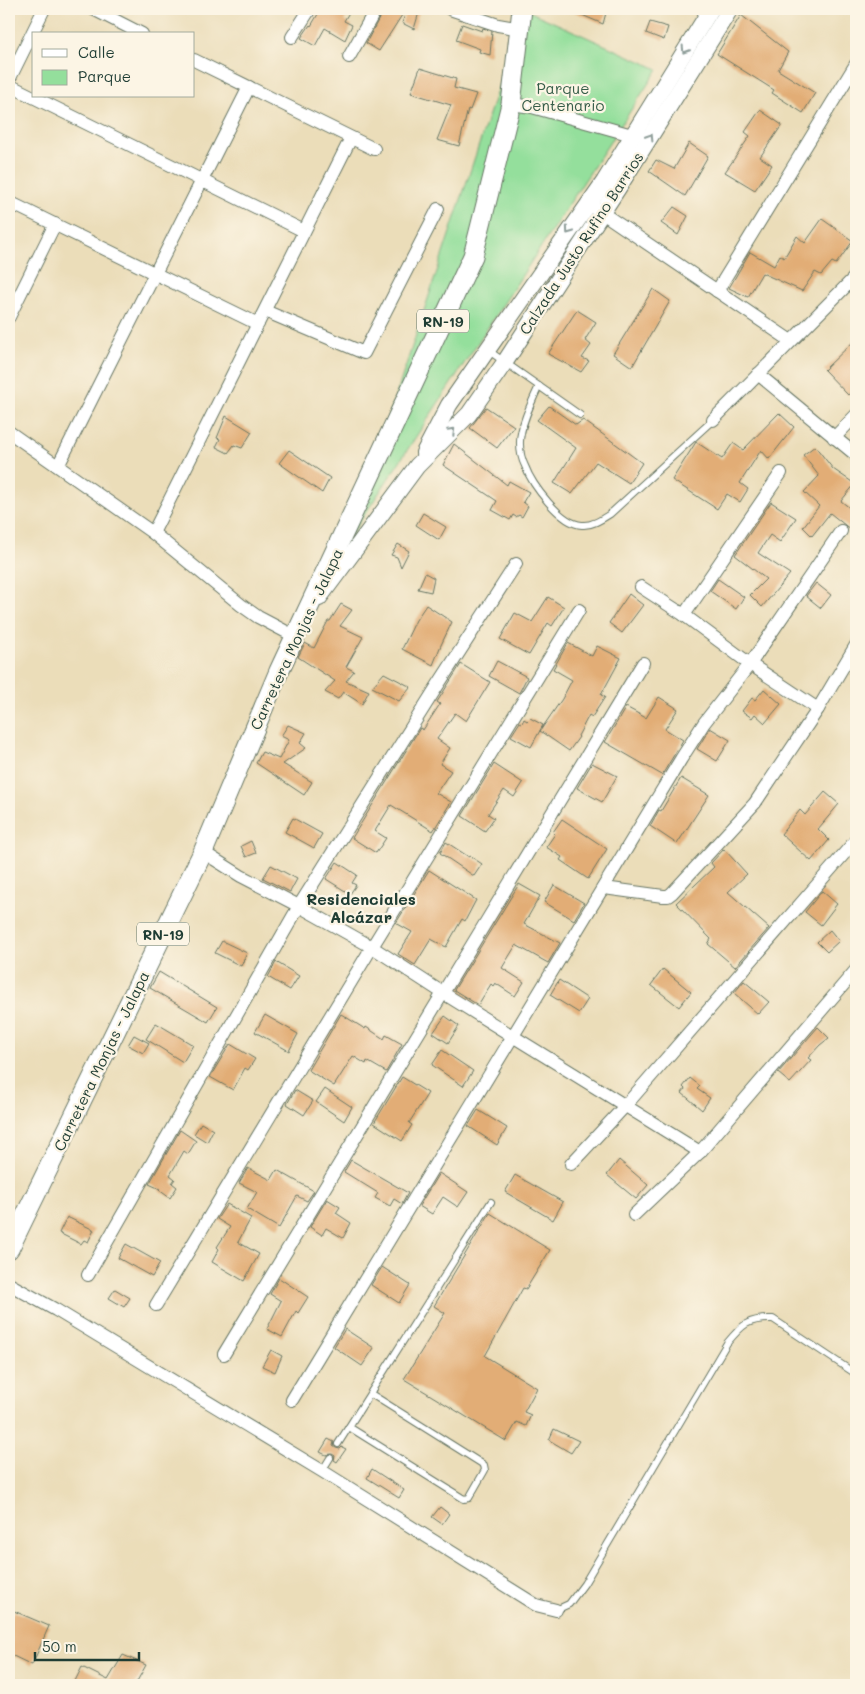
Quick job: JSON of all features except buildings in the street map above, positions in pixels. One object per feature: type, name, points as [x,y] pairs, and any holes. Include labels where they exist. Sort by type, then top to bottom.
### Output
[{"type":"main road","name":"Carretera Monjas - Jalapa","points":[[9,1249],[203,852],[279,671],[473,256],[511,104],[522,9]]},
{"type":"street","points":[[33,32],[44,9]]},
{"type":"street","points":[[92,9],[138,32]]},
{"type":"street","points":[[292,37],[310,9]]},
{"type":"street","points":[[349,57],[376,9]]},
{"type":"street","points":[[450,9],[521,29]]},
{"type":"street","name":"Calzada Justo Rufino Barrios","points":[[307,614],[417,466],[469,414],[505,362],[595,208],[604,182],[711,9]]},
{"type":"street","name":"Calzada Justo Rufino Barrios","points":[[417,466],[449,405],[487,349],[595,208],[730,9]]},
{"type":"street","points":[[9,80],[32,33]]},
{"type":"street","points":[[195,60],[374,150]]},
{"type":"street","points":[[717,292],[856,64]]},
{"type":"street","points":[[9,85],[32,96]]},
{"type":"street","points":[[58,466],[249,87]]},
{"type":"street","points":[[35,98],[304,231]]},
{"type":"street","points":[[511,104],[532,107],[632,135]]},
{"type":"street","points":[[153,533],[351,138]]},
{"type":"street","points":[[9,202],[258,324]]},
{"type":"street","points":[[595,208],[791,341]]},
{"type":"street","points":[[264,311],[364,353],[438,209]]},
{"type":"street","points":[[9,317],[54,224]]},
{"type":"street","points":[[714,420],[856,276]]},
{"type":"street","points":[[758,374],[856,455]]},
{"type":"street","points":[[834,438],[856,415]]},
{"type":"street","points":[[9,432],[153,533],[258,617],[296,637]]},
{"type":"street","points":[[684,615],[782,473]]},
{"type":"street","points":[[292,1400],[681,759],[704,723],[750,664],[841,531]]},
{"type":"street","points":[[88,1275],[299,906],[516,564]]},
{"type":"street","points":[[641,587],[684,615],[750,664],[818,709]]},
{"type":"street","points":[[156,1305],[372,947],[579,610]]},
{"type":"street","points":[[604,888],[663,896],[668,896],[672,893],[755,803],[818,709],[856,645]]},
{"type":"street","points":[[224,1354],[643,663]]},
{"type":"street","points":[[571,1164],[626,1105],[856,840]]},
{"type":"street","points":[[203,852],[241,876],[372,947],[700,1152]]},
{"type":"street","points":[[634,1215],[700,1152],[856,970]]},
{"type":"street","points":[[9,1284],[56,1310],[322,1471],[536,1606],[556,1610]]},
{"type":"lane","points":[[487,349],[580,414]]},
{"type":"lane","points":[[539,386],[526,417],[520,442],[525,467],[542,496],[567,519],[582,525],[597,522],[610,514],[714,420]]},
{"type":"lane","points":[[338,1444],[491,1202]]},
{"type":"lane","points":[[556,1610],[569,1604],[584,1584],[727,1343],[743,1324],[757,1319],[773,1319],[856,1374]]},
{"type":"lane","points":[[350,1427],[464,1499],[470,1498],[485,1470],[484,1465],[371,1394]]},
{"type":"lane","points":[[322,1471],[330,1458]]},
{"type":"green space","name":"Parque Centenario","points":[[524,9],[658,69],[348,540]]},
{"type":"district","name":"Residenciales Alcázar","points":[[361,907]]}]
